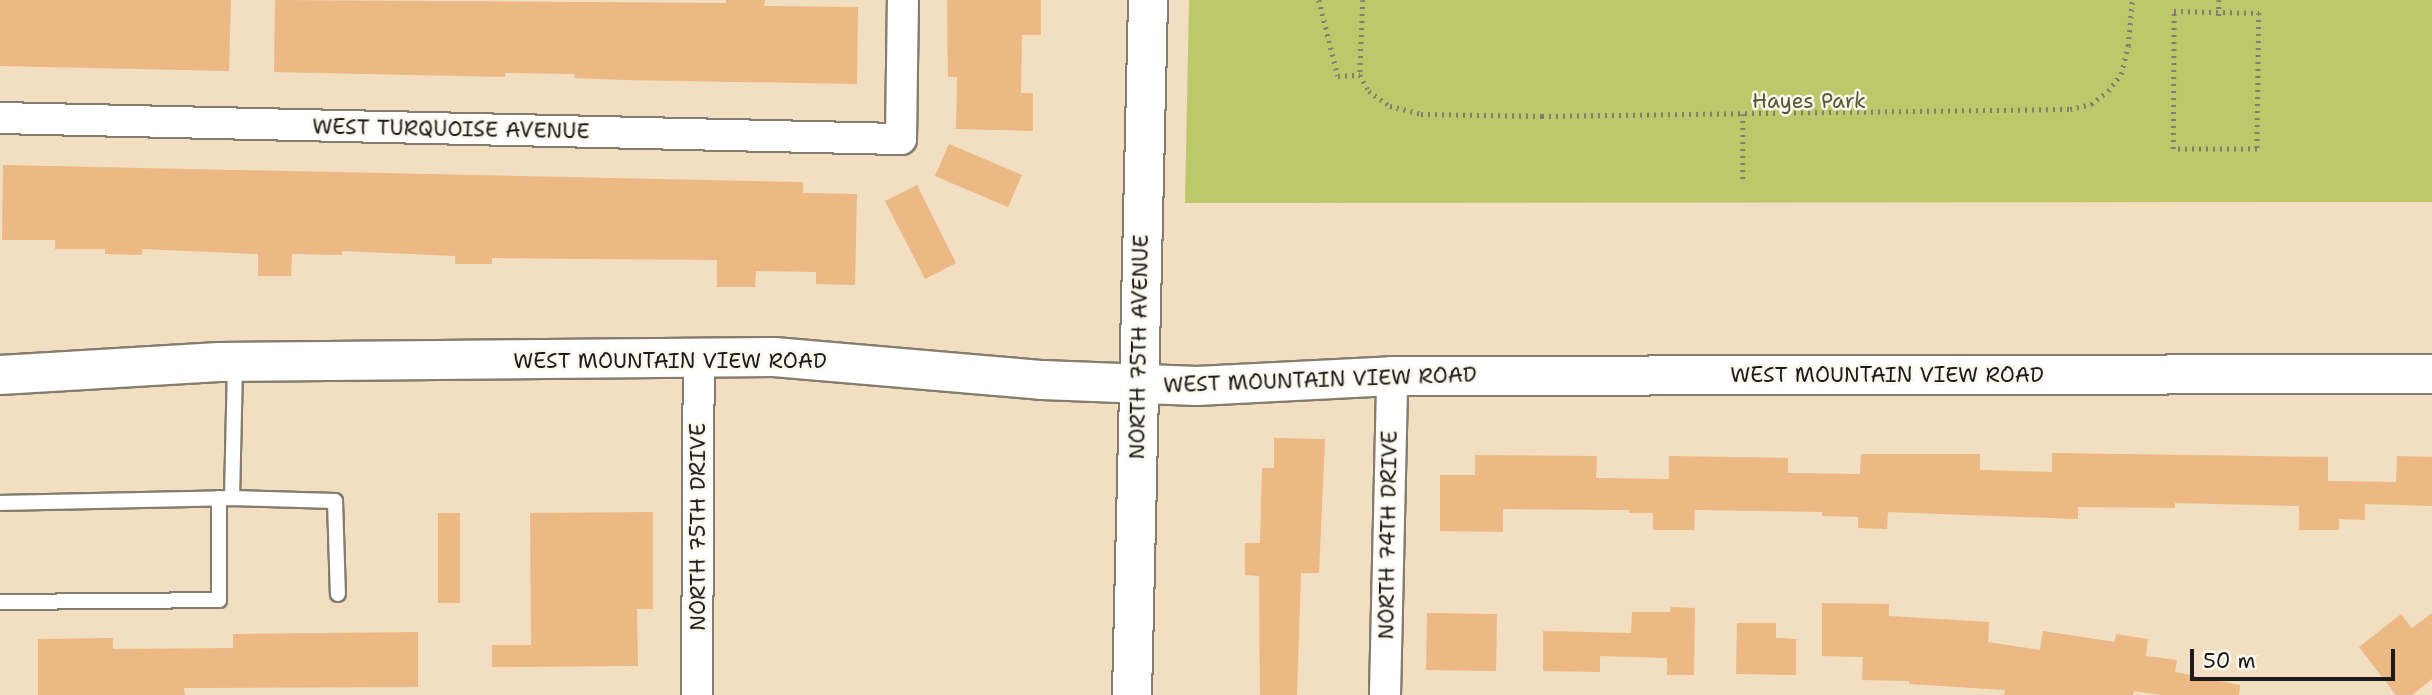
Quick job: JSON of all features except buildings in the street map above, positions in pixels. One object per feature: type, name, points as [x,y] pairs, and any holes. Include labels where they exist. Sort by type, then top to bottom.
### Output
[{"type":"street","name":"WEST TURQUOISE AVENUE","points":[[0,118],[901,139],[903,0]]},
{"type":"street","name":"NORTH 75TH AVENUE","points":[[1132,695],[1147,0]]},
{"type":"street","name":"WEST MOUNTAIN VIEW ROAD","points":[[0,375],[235,362],[774,357],[1043,380],[1197,386],[1392,376],[2432,374]]},
{"type":"street","name":"NORTH 75TH DRIVE","points":[[696,695],[699,359]]},
{"type":"street","name":"NORTH 74TH DRIVE","points":[[1385,695],[1392,376]]},
{"type":"lane","points":[[0,603],[219,600],[235,362]]},
{"type":"lane","points":[[0,503],[226,498],[335,501],[338,594]]},
{"type":"path","points":[[1319,0],[1338,76],[1360,75]]},
{"type":"path","points":[[1363,0],[1360,75],[1369,91],[1390,106],[1421,114],[1743,114],[2070,109],[2091,104],[2108,91],[2121,74],[2132,0]]},
{"type":"path","points":[[2219,0],[2219,20]]},
{"type":"path","points":[[2174,11],[2219,12],[2259,13],[2257,149],[2173,149],[2174,11]]},
{"type":"path","points":[[1743,114],[1743,181]]},
{"type":"green space","name":"Hayes Park","points":[[1189,0],[2432,0],[2432,202],[1185,203]]}]
